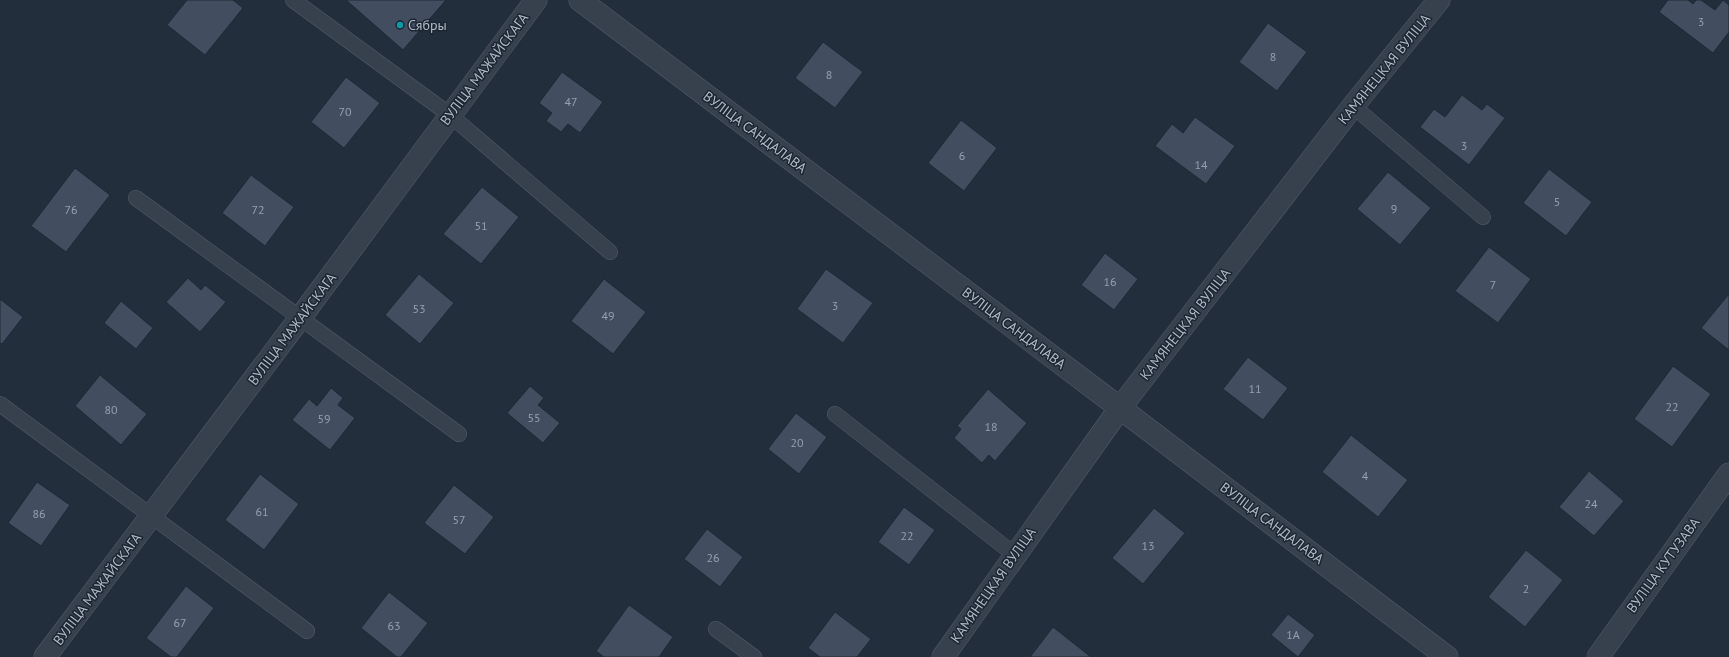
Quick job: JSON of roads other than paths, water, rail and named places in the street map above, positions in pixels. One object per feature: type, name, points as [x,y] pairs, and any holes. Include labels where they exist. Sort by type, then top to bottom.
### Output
[{"type":"street","name":"ВУЛІЦА МАЖАЙСКАГА","points":[[45,657],[300,318],[536,0]]},
{"type":"street","name":"ВУЛІЦА САНДАЛАВА","points":[[580,0],[1447,657]]},
{"type":"street","name":"КАМЯНЕЦКАЯ ВУЛІЦА","points":[[943,657],[1120,408],[1354,106],[1439,0]]},
{"type":"street","name":"ВУЛІЦА КУТУЗАВА","points":[[1598,657],[1729,474]]},
{"type":"lane","points":[[293,0],[450,115],[610,252]]},
{"type":"lane","points":[[1354,106],[1483,217]]},
{"type":"lane","points":[[136,198],[459,434]]},
{"type":"lane","points":[[0,404],[307,631]]},
{"type":"lane","points":[[835,414],[1015,555]]},
{"type":"lane","points":[[716,628],[754,657]]},
{"type":"place","name":"Сябры","points":[[400,25]]}]
